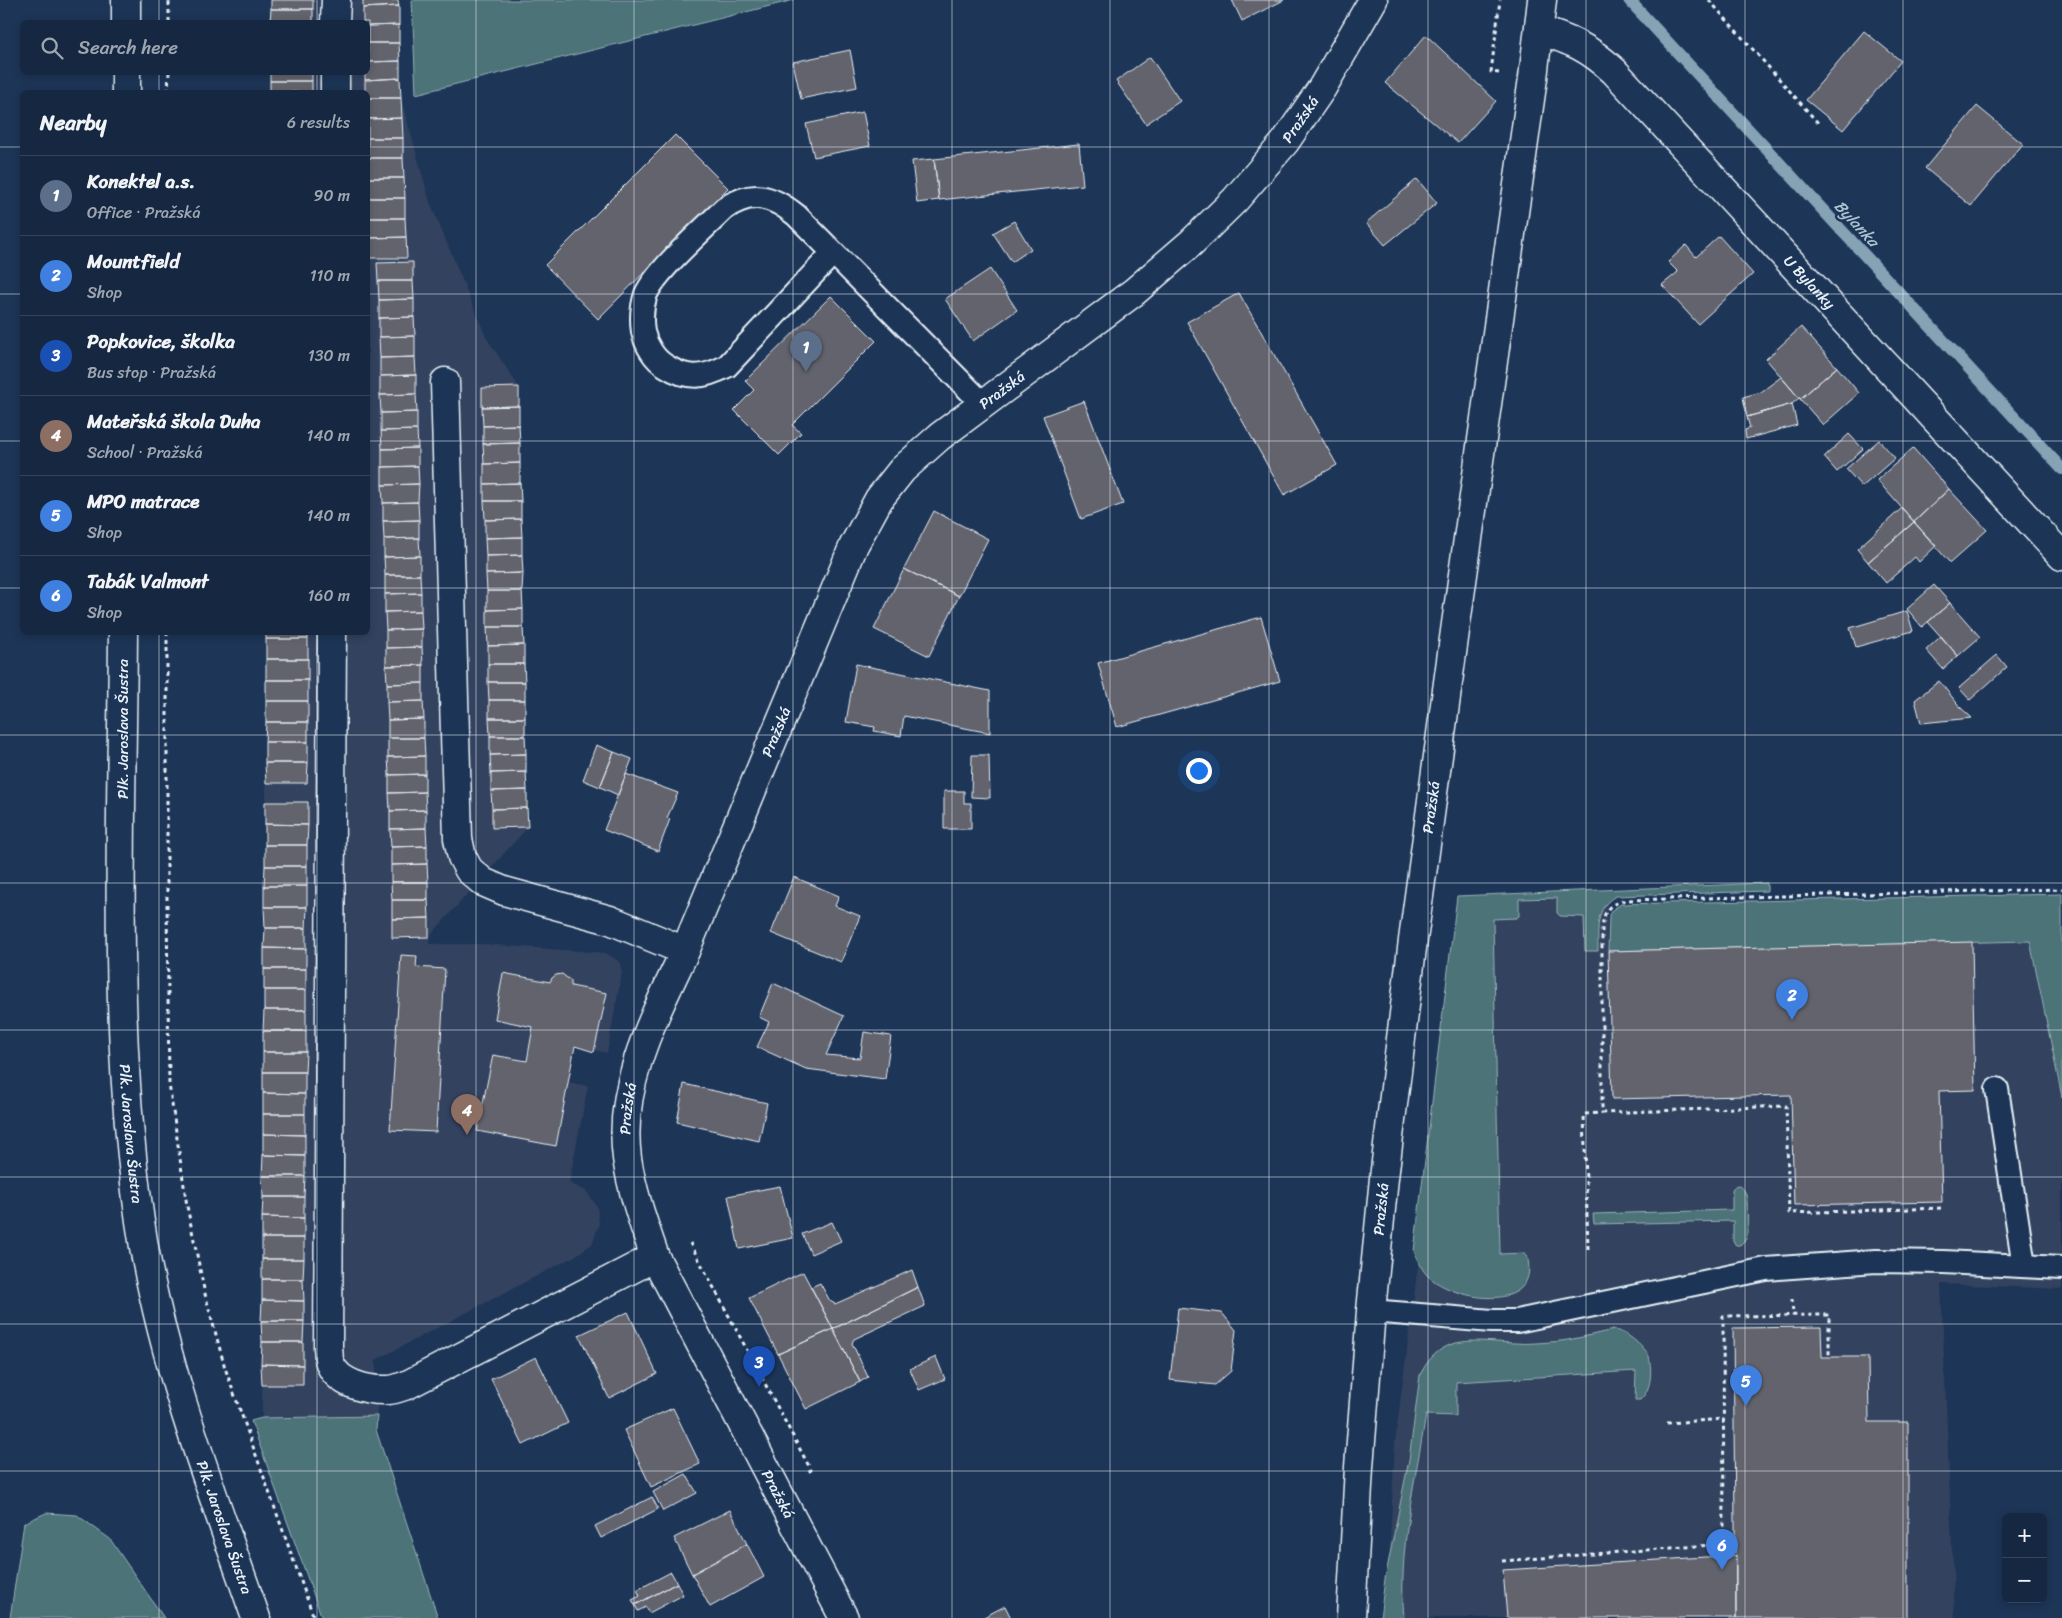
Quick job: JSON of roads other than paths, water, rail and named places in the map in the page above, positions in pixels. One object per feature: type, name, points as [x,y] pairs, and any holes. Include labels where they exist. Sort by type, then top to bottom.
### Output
[{"type":"street","points":[[126,0],[126,20]]},
{"type":"street","points":[[336,0],[336,20]]},
{"type":"street","name":"Pražská","points":[[844,1618],[655,1257],[634,1190],[627,1157],[627,1122],[631,1088],[640,1055],[654,1017],[685,952],[854,545],[879,499],[902,470],[939,437],[1134,292],[1192,242],[1235,200],[1285,142],[1322,88],[1373,0]]},
{"type":"street","name":"Pražská","points":[[1352,1618],[1359,1467],[1371,1311],[1385,1168],[1413,940],[1542,0]]},
{"type":"street","name":"U Bylanky","points":[[1539,30],[1583,46],[1614,72],[2062,556]]},
{"type":"street","points":[[126,75],[126,90]]},
{"type":"street","points":[[335,75],[335,90]]},
{"type":"street","points":[[445,382],[458,839],[462,857],[469,870],[483,882],[504,891],[610,920],[685,952]]},
{"type":"street","name":"Plk. Jaroslava Šustra","points":[[123,635],[123,1018],[126,1100],[134,1168],[145,1248],[163,1332],[190,1426],[256,1618]]},
{"type":"street","points":[[332,635],[328,1338],[330,1364],[338,1375],[352,1384],[371,1389],[389,1390],[407,1385],[655,1257]]},
{"type":"lane","points":[[834,253],[727,366],[715,372],[690,376],[678,373],[663,364],[648,347],[641,323],[642,310],[646,294],[655,279],[724,209],[736,200],[746,197],[758,197],[774,200],[796,215],[834,253],[984,405]]},
{"type":"lane","points":[[1997,1089],[2024,1266]]},
{"type":"lane","points":[[1371,1311],[1492,1321],[1517,1321],[1766,1269],[1876,1261],[1944,1262],[2062,1268]]},
{"type":"waterway","name":"Bylanka","points":[[1629,0],[2062,469]]},
{"type":"place","name":"Konektel a.s.","points":[[806,372]]},
{"type":"place","name":"Mountfield","points":[[1792,1020]]},
{"type":"place","name":"Mateřská škola Duha","points":[[467,1135]]},
{"type":"place","name":"Popkovice, školka","points":[[759,1387]]},
{"type":"place","name":"MPO matrace","points":[[1746,1406]]},
{"type":"place","name":"Tabák Valmont","points":[[1722,1570]]}]
